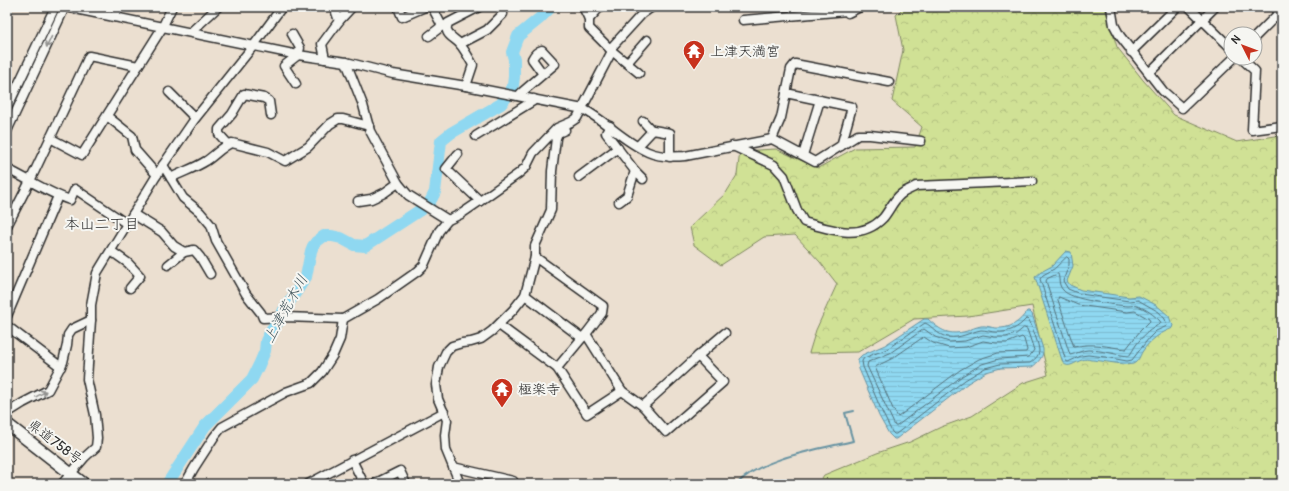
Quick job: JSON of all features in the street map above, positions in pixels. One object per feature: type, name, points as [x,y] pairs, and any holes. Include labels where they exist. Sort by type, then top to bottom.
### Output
[{"type":"main road","name":"県道758号","points":[[7,424],[84,484]]},
{"type":"street","points":[[7,108],[10,96],[55,7]]},
{"type":"street","points":[[7,131],[66,7],[162,28],[191,32],[254,45],[298,56],[346,62],[393,74],[466,86],[585,110],[598,117],[649,153],[670,157],[685,156],[772,139],[816,162],[858,136],[870,135],[921,141]]},
{"type":"street","points":[[114,17],[119,7]]},
{"type":"street","points":[[50,138],[82,155],[162,28],[172,7]]},
{"type":"street","points":[[191,32],[218,7]]},
{"type":"street","points":[[62,484],[85,457],[96,447],[97,438],[95,415],[87,379],[91,305],[97,273],[156,175],[196,118],[282,7]]},
{"type":"street","points":[[334,7],[339,21]]},
{"type":"street","points":[[325,59],[322,44],[339,21],[352,7]]},
{"type":"street","points":[[398,7],[402,17],[425,7]]},
{"type":"street","points":[[432,7],[451,38],[460,44],[473,65],[466,86]]},
{"type":"street","points":[[583,7],[589,19],[589,28],[611,50],[639,74]]},
{"type":"street","points":[[589,19],[600,7]]},
{"type":"street","points":[[744,20],[846,9],[848,13],[860,7]]},
{"type":"street","points":[[1111,7],[1114,25],[1131,52],[1163,91],[1182,108],[1226,66]]},
{"type":"street","points":[[1131,52],[1177,7]]},
{"type":"street","points":[[1189,7],[1223,40]]},
{"type":"street","points":[[1150,72],[1216,7]]},
{"type":"street","points":[[429,36],[473,8]]},
{"type":"street","points":[[460,484],[446,450],[445,435],[447,420],[438,400],[436,385],[439,367],[446,352],[452,346],[481,339],[499,325],[525,295],[535,256],[535,246],[551,210],[552,171],[558,133],[580,123],[611,50],[648,8]]},
{"type":"street","points":[[1263,29],[1282,10]]},
{"type":"street","points":[[460,44],[487,30],[503,14]]},
{"type":"street","points":[[292,34],[300,48],[298,56],[284,66],[296,84]]},
{"type":"street","points":[[627,63],[647,40]]},
{"type":"street","points":[[7,226],[89,56],[138,66]]},
{"type":"street","points":[[346,62],[363,104],[370,131],[398,183],[408,195],[448,220]]},
{"type":"street","points":[[772,139],[781,118],[791,69],[795,64],[888,82]]},
{"type":"street","points":[[1250,66],[1255,71],[1252,130],[1282,126]]},
{"type":"street","points":[[519,96],[543,74]]},
{"type":"street","points":[[169,92],[196,118]]},
{"type":"street","points":[[786,93],[852,107],[841,146]]},
{"type":"street","points":[[228,144],[219,134],[219,129],[232,114],[244,94],[264,98],[269,101],[271,115]]},
{"type":"street","points":[[476,136],[534,99]]},
{"type":"street","points":[[803,155],[820,100]]},
{"type":"street","points":[[163,165],[183,198],[200,212],[211,225],[216,241],[246,294],[261,313],[263,318],[284,317],[343,319],[378,299],[418,271],[424,265],[439,231],[448,220],[461,214],[526,167],[533,153],[550,134],[557,128],[578,118],[585,110]]},
{"type":"street","points":[[107,116],[132,136],[135,150],[156,175]]},
{"type":"street","points":[[171,178],[205,162],[228,144],[232,143],[268,152],[285,161],[308,147],[330,124],[338,119],[369,126]]},
{"type":"street","points":[[643,121],[652,131],[670,134],[670,157]]},
{"type":"street","points":[[610,126],[606,133],[635,171],[643,179]]},
{"type":"street","points":[[638,146],[652,131]]},
{"type":"street","points":[[733,146],[774,165],[784,176],[797,210],[804,222],[822,228],[852,233],[868,229],[883,218],[900,195],[916,186],[1032,181]]},
{"type":"street","points":[[579,177],[618,148]]},
{"type":"street","points":[[458,154],[446,169],[480,201]]},
{"type":"street","points":[[7,169],[58,196],[70,200],[75,189],[127,224]]},
{"type":"street","points":[[619,202],[627,196],[635,171]]},
{"type":"street","points":[[358,201],[371,199],[398,183]]},
{"type":"street","points":[[7,316],[58,196]]},
{"type":"street","points":[[133,214],[162,232],[174,246],[184,252]]},
{"type":"street","points":[[168,265],[184,252],[194,250],[210,274]]},
{"type":"street","points":[[111,251],[128,263],[140,276],[130,288]]},
{"type":"street","points":[[535,256],[603,306],[602,313],[557,368]]},
{"type":"street","points":[[525,295],[584,336],[622,391],[643,406],[666,432],[723,382],[698,356]]},
{"type":"street","points":[[185,484],[214,437],[222,428],[286,392],[311,383],[322,372],[333,355],[340,340],[343,319]]},
{"type":"street","points":[[7,413],[48,390],[63,362],[68,335],[72,329],[91,320]]},
{"type":"street","points":[[499,325],[557,368],[587,414],[622,391]]},
{"type":"street","points":[[7,326],[61,366]]},
{"type":"street","points":[[643,406],[725,333]]},
{"type":"street","points":[[308,484],[444,412]]},
{"type":"street","points":[[352,460],[364,484]]},
{"type":"street","points":[[453,467],[513,481]]},
{"type":"street","points":[[374,484],[400,472],[406,484]]},
{"type":"green space","points":[[904,7],[1105,7],[1117,47],[1143,80],[1174,115],[1237,142],[1282,135],[1282,484],[818,484],[824,475],[877,453],[910,442],[941,427],[972,416],[1023,383],[1048,375],[1032,306],[968,316],[914,319],[858,352],[809,353],[816,330],[837,284],[820,262],[795,235],[764,237],[721,265],[694,245],[690,227],[726,193],[737,175],[740,151],[776,149],[818,168],[855,148],[915,147],[922,127],[892,101],[903,50],[896,15]]},
{"type":"water","points":[[1066,251],[1071,252],[1073,266],[1067,281],[1070,285],[1081,290],[1129,297],[1139,296],[1156,305],[1169,316],[1174,325],[1173,328],[1152,340],[1142,352],[1138,360],[1133,364],[1086,359],[1070,365],[1065,365],[1063,363],[1035,277],[1052,266]]},
{"type":"water","points":[[1027,311],[1032,314],[1043,349],[1042,357],[1032,367],[1001,368],[986,372],[968,383],[896,439],[889,434],[879,416],[859,369],[858,359],[862,355],[885,345],[924,319],[928,319],[941,329],[950,333],[955,333],[981,326],[1001,328],[1010,326],[1018,321]]},
{"type":"waterway","name":"上津荒木川","points":[[167,484],[205,426],[252,379],[265,351],[266,341],[272,329],[306,277],[311,251],[316,242],[324,236],[332,236],[341,238],[354,245],[365,246],[428,205],[435,192],[441,141],[451,133],[501,104],[509,94],[513,85],[514,59],[512,52],[518,36],[551,7]]},
{"type":"waterway","points":[[737,484],[747,475],[760,467],[775,461],[808,451],[853,441],[845,413],[854,411]]},
{"type":"place","name":"上津天満宮","points":[[694,70]]},
{"type":"place","name":"極楽寺","points":[[502,408]]},
{"type":"district","name":"本山二丁目","points":[[102,224]]}]
